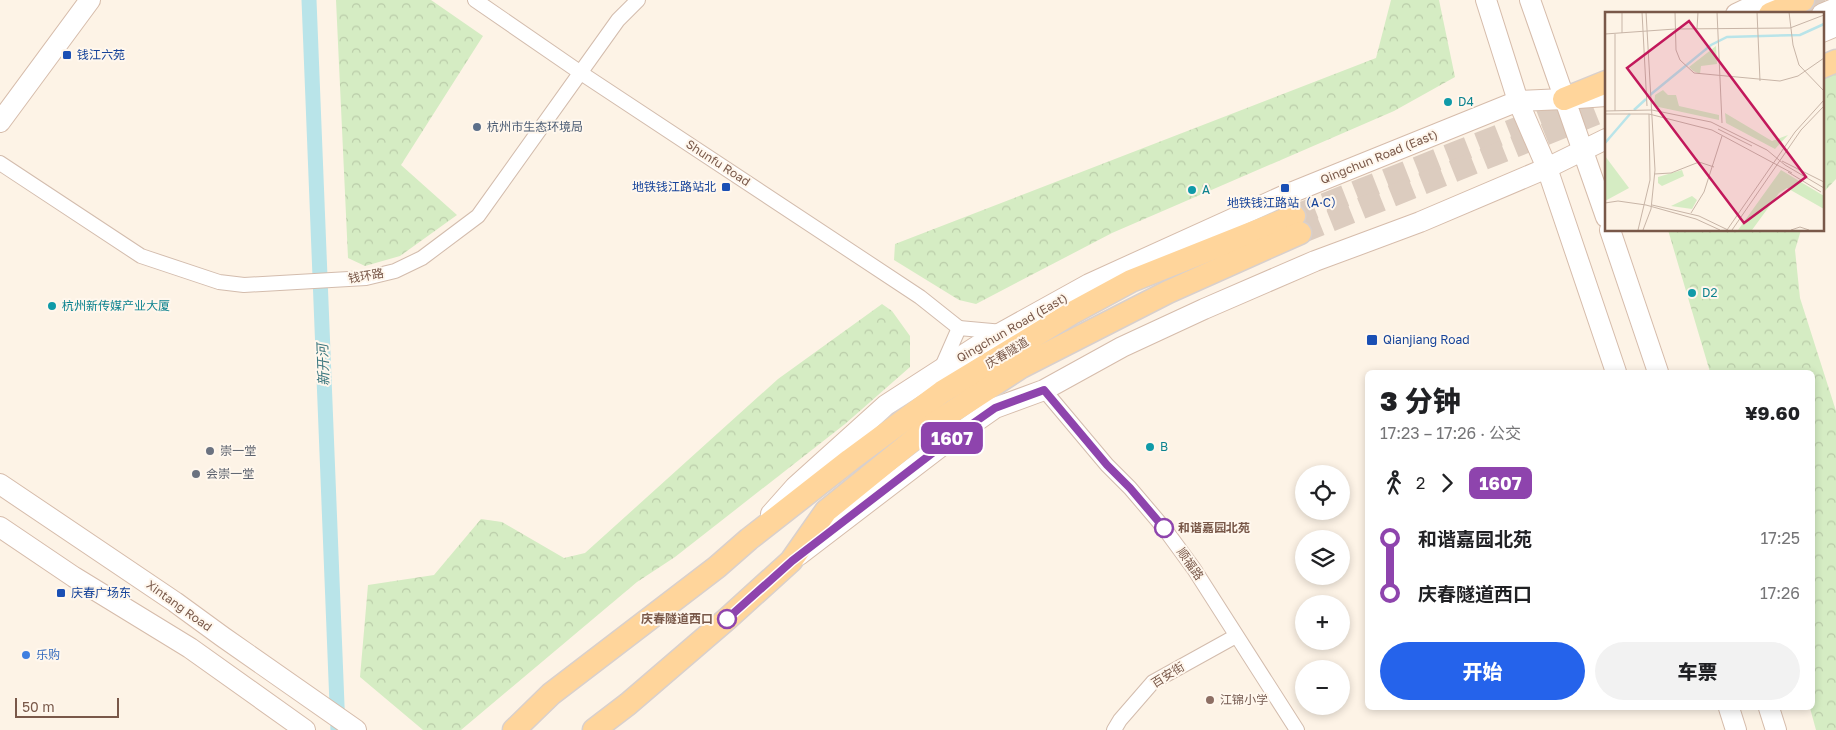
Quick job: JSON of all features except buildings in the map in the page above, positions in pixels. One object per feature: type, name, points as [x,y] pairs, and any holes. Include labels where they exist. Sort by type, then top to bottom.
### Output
[{"type":"main road","points":[[0,122],[90,0]]},
{"type":"main road","points":[[1486,0],[1518,100],[1548,168],[1615,370]]},
{"type":"main road","points":[[1530,0],[1564,99],[1584,149],[1605,214]]},
{"type":"main road","points":[[1740,12],[1765,0]]},
{"type":"main road","points":[[1775,12],[1803,0]]},
{"type":"main road","points":[[1824,13],[1836,8]]},
{"type":"main road","points":[[1824,31],[1836,26]]},
{"type":"main road","points":[[1824,66],[1836,61]]},
{"type":"main road","points":[[1564,99],[1605,71]]},
{"type":"main road","points":[[1564,99],[1605,82]]},
{"type":"main road","name":"Qingchun Road (East)","points":[[514,730],[551,694],[717,567],[749,539],[795,487],[879,412],[979,345],[1090,284],[1284,196],[1518,100],[1605,96]]},
{"type":"main road","points":[[594,730],[792,561],[948,441],[995,408],[1044,390],[1122,347],[1212,306],[1316,261],[1420,222],[1548,168],[1605,139]]},
{"type":"main road","name":"庆春隧道","points":[[749,539],[850,460],[942,392],[1072,313],[1131,281],[1297,225],[1014,372],[932,425],[826,512],[792,561]]},
{"type":"main road","points":[[1610,231],[1657,370]]},
{"type":"main road","name":"Xintang Road","points":[[0,484],[175,602],[354,728]]},
{"type":"main road","points":[[0,527],[74,577],[190,648],[305,730]]},
{"type":"main road","points":[[1730,710],[1736,730]]},
{"type":"main road","points":[[1770,710],[1776,730]]},
{"type":"street","name":"Shunfu Road","points":[[475,0],[581,73],[920,297],[959,328]]},
{"type":"street","name":"钱环路","points":[[0,163],[141,256],[219,282],[244,285],[341,280],[366,278],[395,271],[422,258],[478,216],[618,20],[638,0]]},
{"type":"street","points":[[940,370],[959,328],[1002,332]]},
{"type":"street","name":"顺福路","points":[[1044,390],[1107,465],[1130,488],[1164,528],[1194,570],[1297,730]]},
{"type":"street","name":"百安街","points":[[1114,730],[1120,720],[1154,682],[1236,636]]},
{"type":"green space","points":[[336,0],[431,0],[483,36],[401,165],[457,215],[400,256],[365,266],[348,258]]},
{"type":"green space","points":[[1391,0],[1439,0],[1455,77],[1394,111],[1112,233],[976,304],[959,300],[894,260],[895,244],[1376,58]]},
{"type":"green space","points":[[1836,74],[1836,179],[1824,192],[1824,78]]},
{"type":"green space","points":[[1668,231],[1801,231],[1795,250],[1800,298],[1836,411],[1836,730],[1816,730],[1811,710],[1815,710],[1815,370],[1709,370]]},
{"type":"green space","points":[[882,304],[892,311],[910,336],[910,367],[845,424],[675,557],[637,582],[461,730],[423,730],[360,677],[368,585],[434,575],[481,519],[502,522],[564,558],[585,553],[778,379]]},
{"type":"waterway","name":"新开河","points":[[309,0],[338,730]]},
{"type":"tunnel","points":[[1812,12],[1836,2]]},
{"type":"tunnel","points":[[1294,216],[1586,101]]},
{"type":"tunnel","points":[[1300,233],[1605,110]]},
{"type":"bus line","name":"1607","points":[[727,619],[792,561],[948,441],[995,408],[1044,390],[1107,465],[1130,488],[1164,528]]},
{"type":"place","name":"钱江六苑","points":[[67,55]]},
{"type":"place","name":"D4","points":[[1448,102]]},
{"type":"place","name":"杭州市生态环境局","points":[[477,127]]},
{"type":"place","name":"地铁钱江路站北","points":[[726,187]]},
{"type":"place","name":"地铁钱江路站（A·C）","points":[[1285,188]]},
{"type":"place","name":"A","points":[[1192,190]]},
{"type":"place","name":"D2","points":[[1692,293]]},
{"type":"place","name":"杭州新传媒产业大厦","points":[[52,306]]},
{"type":"place","name":"Qianjiang Road","points":[[1372,340]]},
{"type":"place","name":"B","points":[[1150,447]]},
{"type":"place","name":"崇一堂","points":[[210,451]]},
{"type":"place","name":"会崇一堂","points":[[196,474]]},
{"type":"place","name":"和谐嘉园北苑","points":[[1164,528]]},
{"type":"place","name":"庆春广场东","points":[[61,593]]},
{"type":"place","name":"庆春隧道西口","points":[[727,619]]},
{"type":"place","name":"乐购","points":[[26,655]]},
{"type":"place","name":"江锦小学","points":[[1210,700]]}]
